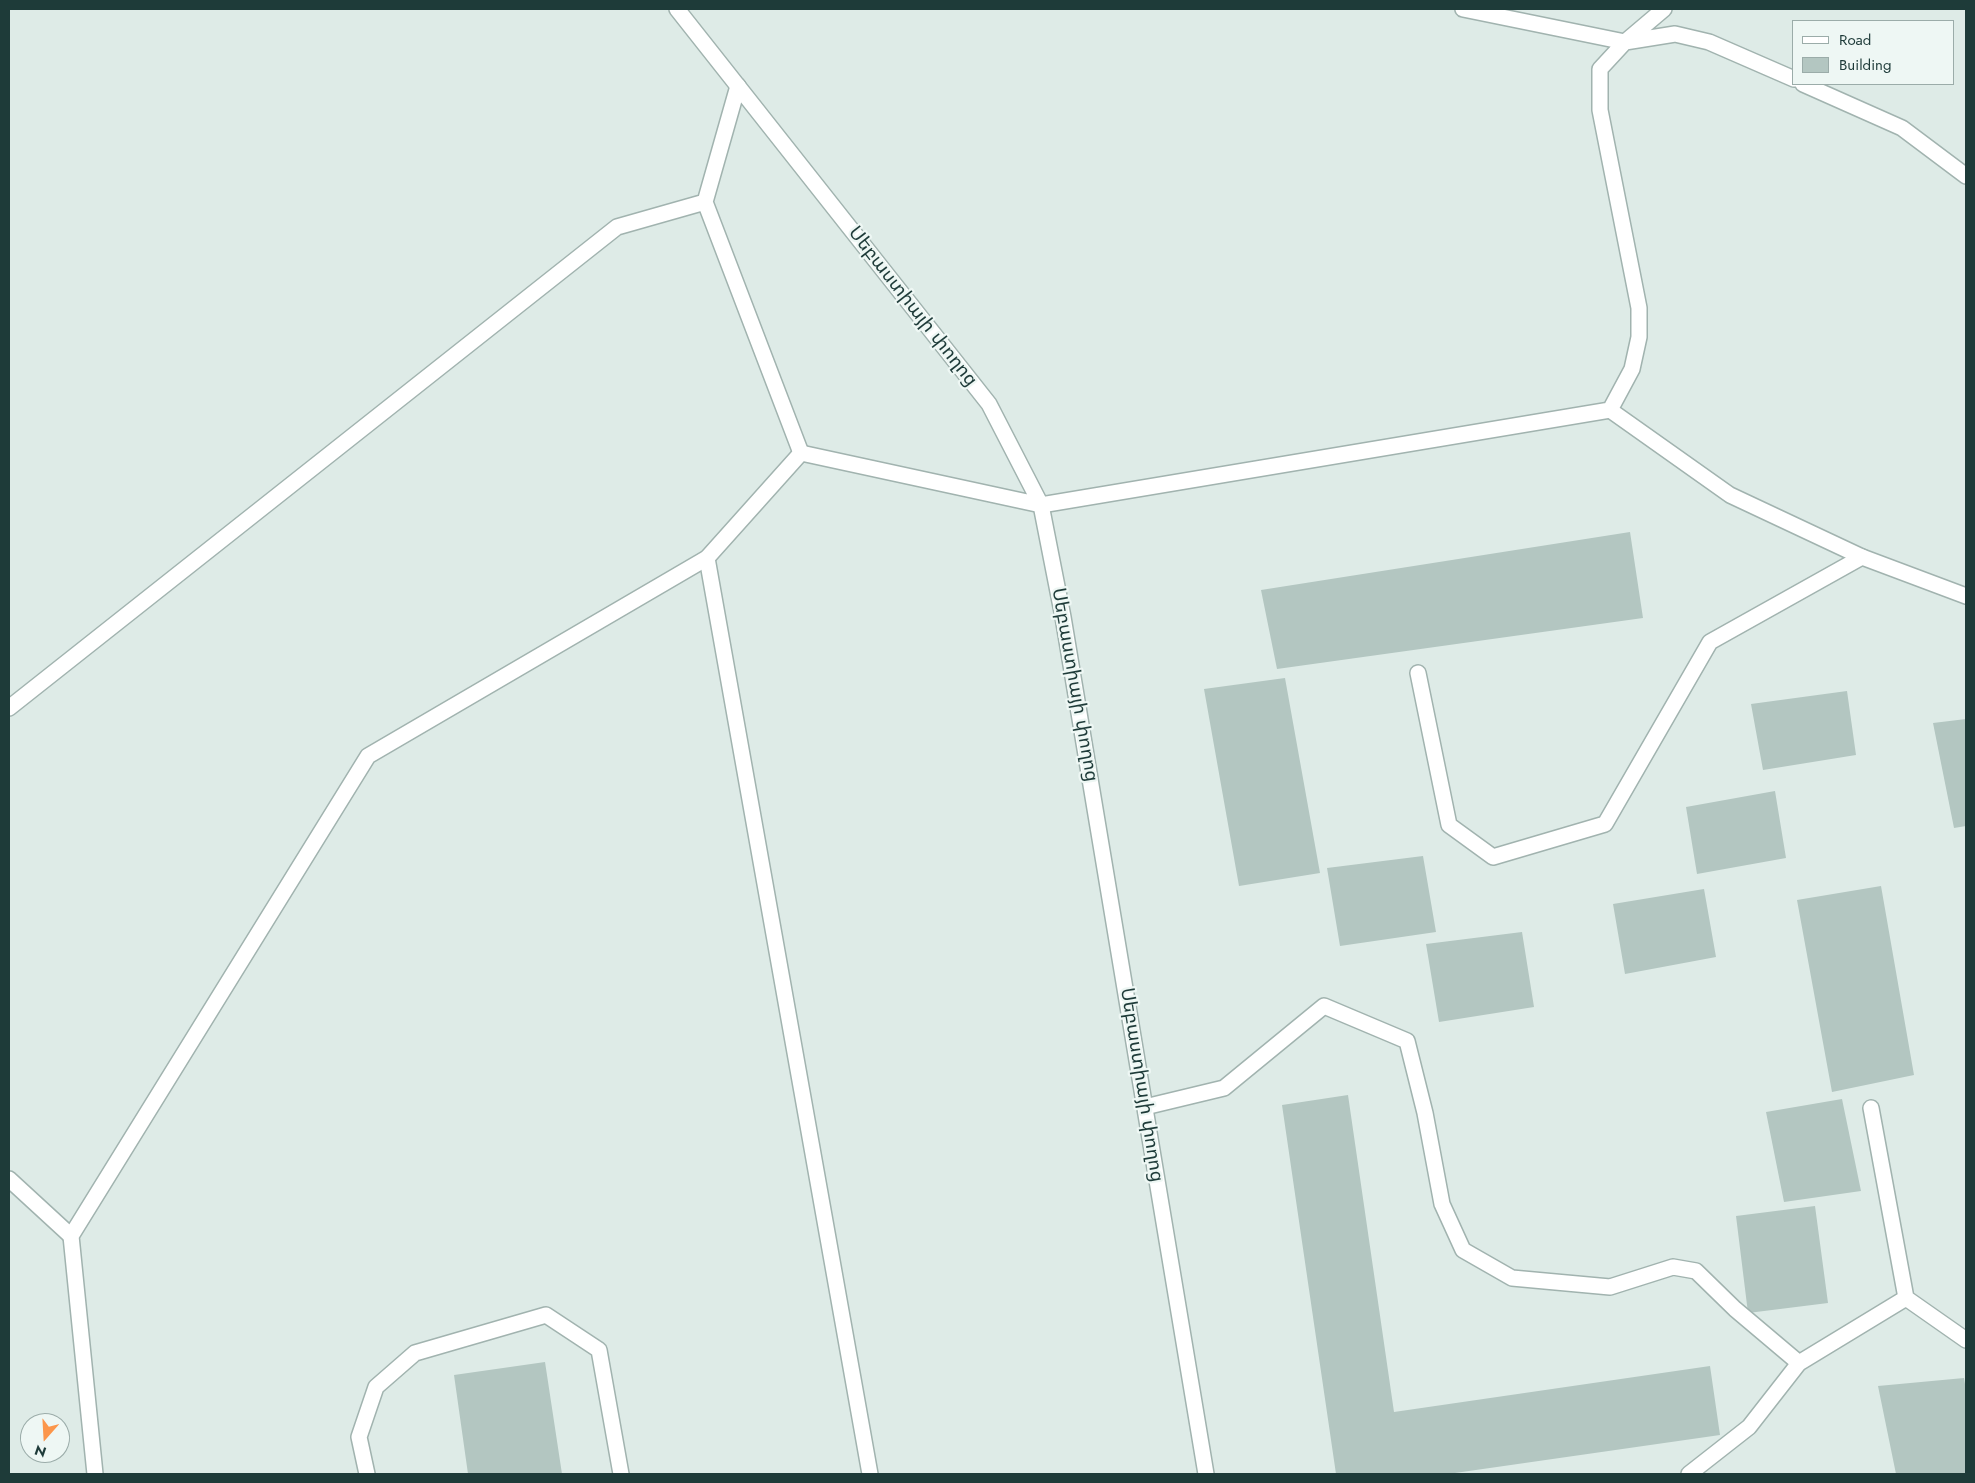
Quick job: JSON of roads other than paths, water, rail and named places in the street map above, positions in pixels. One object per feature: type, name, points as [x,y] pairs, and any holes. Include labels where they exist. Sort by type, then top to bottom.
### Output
[{"type":"street","name":"Սեբաստիայի փողոց","points":[[677,9],[989,404],[1040,505],[1063,617],[1206,1474]]},
{"type":"street","points":[[1463,9],[1625,42],[1675,34],[1709,42],[1792,79]]},
{"type":"street","points":[[1610,410],[1632,369],[1639,338],[1639,308],[1600,110],[1600,69],[1625,42],[1664,9]]},
{"type":"street","points":[[1805,85],[1902,128],[1966,176]]},
{"type":"street","points":[[738,86],[705,202],[801,453]]},
{"type":"street","points":[[9,708],[617,227],[705,202]]},
{"type":"street","points":[[801,453],[1040,505],[1610,410],[1730,495],[1862,557],[1966,596]]},
{"type":"street","points":[[95,1474],[71,1236],[368,756],[707,558],[801,453]]},
{"type":"street","points":[[1418,673],[1448,825],[1493,857],[1605,824],[1710,642],[1862,557]]},
{"type":"street","points":[[707,558],[870,1474]]},
{"type":"street","points":[[1145,1107],[1224,1088],[1324,1006],[1407,1042],[1425,1113],[1442,1204],[1463,1250],[1512,1278],[1610,1287],[1673,1267],[1696,1271],[1735,1310],[1799,1363]]},
{"type":"street","points":[[1871,1108],[1906,1298],[1966,1340]]},
{"type":"street","points":[[9,1179],[71,1236]]},
{"type":"street","points":[[1689,1474],[1749,1427],[1799,1363],[1906,1298]]},
{"type":"street","points":[[367,1474],[359,1437],[376,1387],[414,1353],[546,1315],[599,1350],[620,1474]]}]
